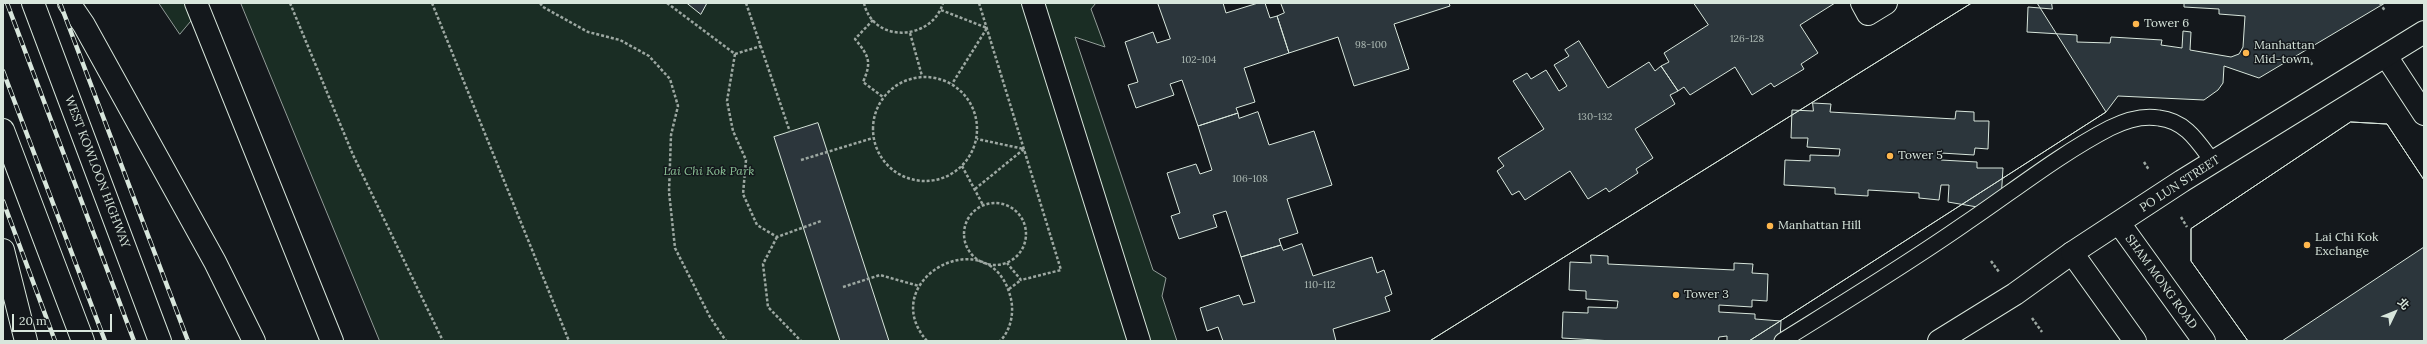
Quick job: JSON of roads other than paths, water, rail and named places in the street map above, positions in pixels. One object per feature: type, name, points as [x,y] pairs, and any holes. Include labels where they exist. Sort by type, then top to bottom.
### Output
[{"type":"main road","name":"WEST KOWLOON HIGHWAY","points":[[32,3],[160,341]]},
{"type":"main road","points":[[69,3],[84,25],[215,262],[254,341]]},
{"type":"main road","points":[[196,3],[332,341]]},
{"type":"main road","points":[[1033,3],[1139,341]]},
{"type":"main road","points":[[1862,3],[1868,14],[1886,3]]},
{"type":"main road","name":"PO LUN STREET","points":[[1939,341],[2015,294],[2072,253],[2213,162],[2424,32]]},
{"type":"main road","points":[[2386,56],[2424,114]]},
{"type":"main road","points":[[3,130],[83,341]]},
{"type":"main road","name":"SHAM MONG ROAD","points":[[2119,223],[2204,341]]},
{"type":"main road","points":[[3,250],[26,341]]},
{"type":"main road","points":[[2072,253],[2135,341]]},
{"type":"lane","points":[[1782,341],[1955,231],[2061,159],[2110,128],[2133,119],[2159,118],[2183,125],[2196,139],[2213,162]]},
{"type":"railway","points":[[7,3],[134,341]]},
{"type":"railway","points":[[60,3],[188,341]]},
{"type":"railway","points":[[3,71],[105,341]]},
{"type":"railway","points":[[3,201],[55,341]]},
{"type":"place","name":"Tower 6","points":[[2136,24]]},
{"type":"place","name":"Manhattan Mid-town","points":[[2246,53]]},
{"type":"place","name":"Tower 5","points":[[1890,156]]},
{"type":"place","name":"Manhattan Hill","points":[[1770,226]]},
{"type":"place","name":"Lai Chi Kok Exchange","points":[[2307,245]]},
{"type":"place","name":"Tower 3","points":[[1676,295]]},
{"type":"park label","name":"Lai Chi Kok Park","points":[[709,172]]}]
